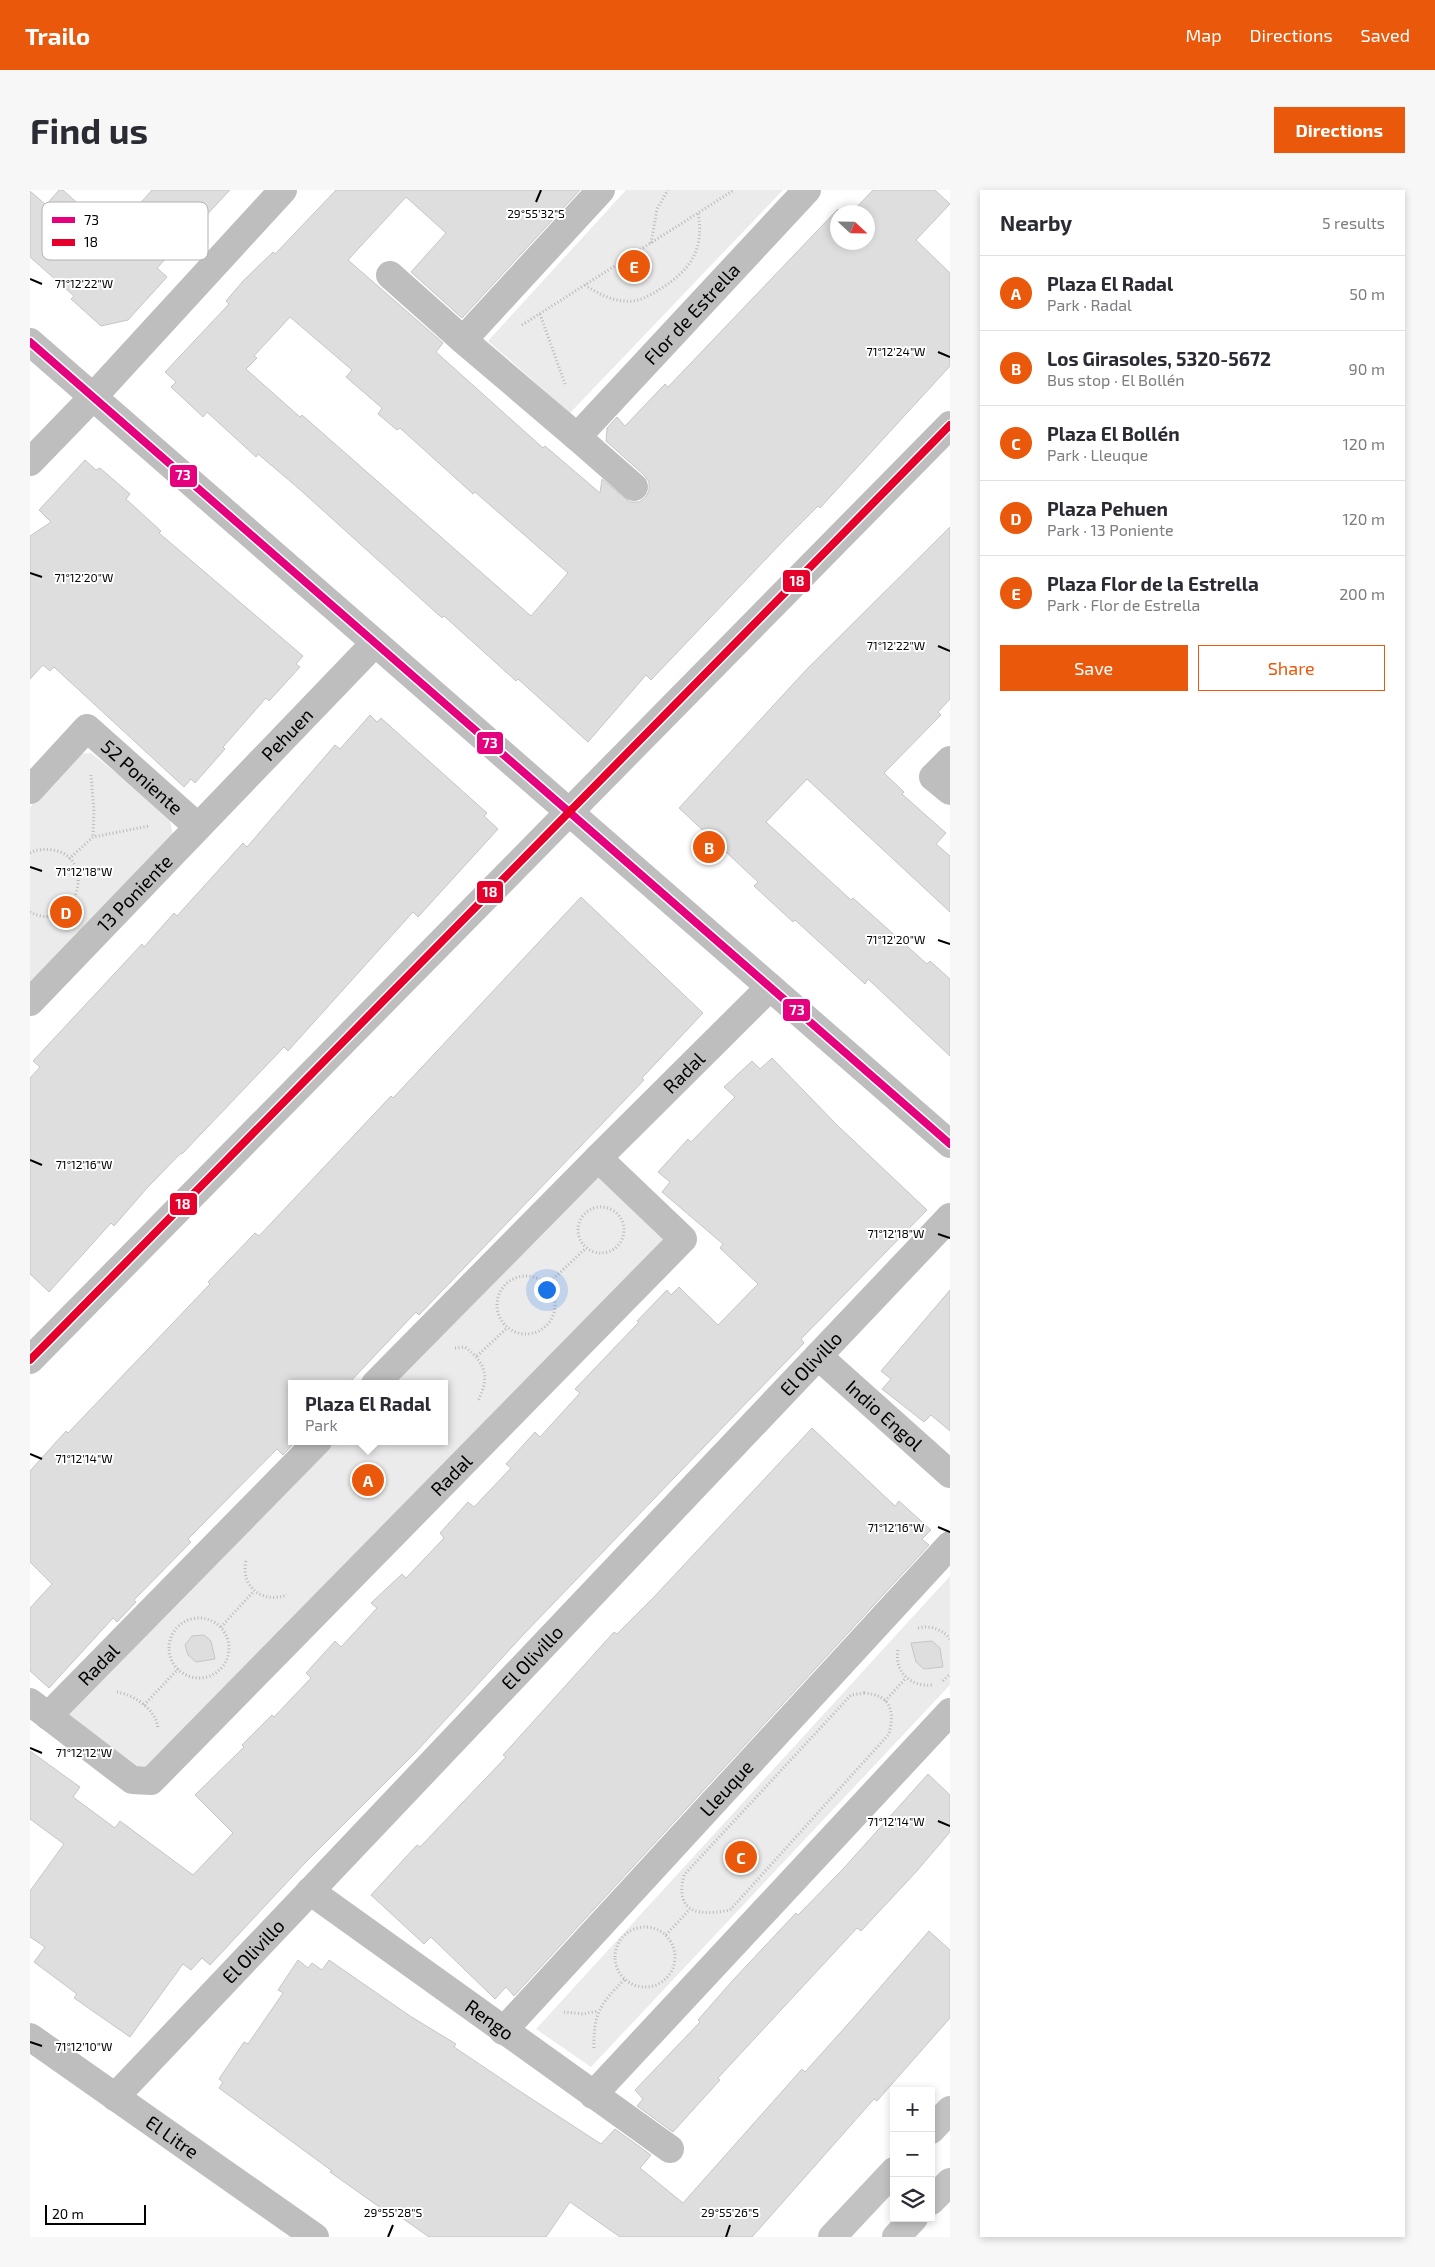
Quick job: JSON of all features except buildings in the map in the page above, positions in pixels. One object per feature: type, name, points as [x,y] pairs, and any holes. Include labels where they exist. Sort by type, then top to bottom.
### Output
[{"type":"street","points":[[30,462],[93,397],[283,190]]},
{"type":"street","points":[[471,347],[601,190]]},
{"type":"street","name":"Flor de Estrella","points":[[577,437],[807,190]]},
{"type":"street","points":[[390,275],[634,487]]},
{"type":"street","points":[[30,342],[950,1144]]},
{"type":"street","points":[[30,1360],[950,425]]},
{"type":"street","name":"Pehuen","points":[[197,826],[375,643]]},
{"type":"street","points":[[30,790],[82,732]]},
{"type":"street","name":"52 Poniente","points":[[82,732],[197,826]]},
{"type":"street","points":[[950,760],[933,777],[950,791]]},
{"type":"street","name":"13 Poniente","points":[[30,1002],[197,826]]},
{"type":"street","name":"Radal","points":[[379,1380],[770,987]]},
{"type":"street","name":"Radal","points":[[314,1445],[39,1709],[132,1780],[151,1781],[683,1239],[598,1158]]},
{"type":"street","name":"El Olivillo","points":[[115,2097],[950,1217]]},
{"type":"street","name":"Indio Engol","points":[[818,1356],[950,1474]]},
{"type":"street","name":"Lleuque","points":[[503,2031],[950,1545]]},
{"type":"street","points":[[601,2086],[950,1712]]},
{"type":"street","name":"Rengo","points":[[310,1891],[503,2031],[601,2086],[670,2149]]},
{"type":"street","name":"El Litre","points":[[30,2037],[315,2237]]},
{"type":"street","points":[[935,2126],[950,2110]]},
{"type":"street","points":[[832,2237],[890,2175]]},
{"type":"street","points":[[935,2197],[950,2182]]},
{"type":"street","points":[[896,2237],[910,2222]]},
{"type":"path","points":[[652,243],[657,209],[668,190]]},
{"type":"path","points":[[471,347],[540,314],[734,190]]},
{"type":"path","points":[[585,285],[597,293],[625,302],[648,297],[670,284],[687,269],[699,244],[701,226],[698,213]]},
{"type":"path","points":[[540,314],[566,386]]},
{"type":"path","points":[[82,732],[91,778],[93,837]]},
{"type":"path","points":[[69,859],[93,837],[157,825],[197,826]]},
{"type":"path","points":[[30,853],[45,849],[57,851],[69,859],[78,874],[79,885],[71,904],[63,911],[54,915],[43,916],[30,912]]},
{"type":"path","points":[[598,1207],[613,1210],[619,1215],[625,1229],[620,1244],[608,1252],[600,1254],[586,1248],[581,1242],[578,1227],[585,1213],[598,1207]]},
{"type":"path","points":[[548,1284],[586,1248]]},
{"type":"path","points":[[521,1275],[531,1275],[548,1284],[556,1302],[551,1321],[536,1333],[526,1335],[508,1328],[501,1321],[497,1302],[504,1284],[521,1275]]},
{"type":"path","points":[[471,1408],[485,1387],[486,1375],[477,1356],[508,1328]]},
{"type":"path","points":[[246,1557],[246,1580],[254,1591],[263,1596],[279,1598],[291,1593]]},
{"type":"path","points":[[221,1626],[254,1591]]},
{"type":"path","points":[[195,1618],[213,1621],[221,1626],[227,1635],[229,1656],[217,1672],[207,1677],[197,1678],[187,1676],[178,1670],[173,1662],[170,1643],[178,1626],[195,1618]]},
{"type":"path","points":[[913,1630],[931,1627],[949,1636]]},
{"type":"path","points":[[900,1643],[897,1652],[897,1662],[906,1678],[914,1684],[924,1686],[935,1685],[950,1674]]},
{"type":"path","points":[[144,1705],[178,1670]]},
{"type":"path","points":[[885,1701],[906,1678]]},
{"type":"path","points":[[111,1693],[118,1692],[141,1701],[157,1723],[158,1731]]},
{"type":"path","points":[[875,1694],[885,1701],[892,1711],[889,1734],[730,1910],[699,1913],[690,1908],[682,1898],[681,1887],[684,1875],[851,1695],[875,1694]]},
{"type":"path","points":[[666,1935],[690,1908]]},
{"type":"path","points":[[649,1927],[666,1935],[675,1954],[670,1974],[663,1981],[648,1986],[633,1984],[625,1979],[619,1971],[615,1953],[624,1936],[631,1930],[649,1927]]},
{"type":"path","points":[[601,2086],[594,2048],[593,2028],[598,2011],[605,1998],[625,1979]]},
{"type":"shaded area","points":[[626,190],[783,190],[570,413],[488,341]]},
{"type":"shaded area","points":[[91,753],[169,815],[173,836],[30,989],[30,807],[79,754]]},
{"type":"shaded area","points":[[597,1177],[672,1245],[144,1774],[66,1715],[332,1445],[448,1445],[448,1380],[397,1380]]},
{"type":"shaded area","points":[[950,1576],[950,1685],[591,2067],[536,2029]]},
{"type":"transit line","name":"73","points":[[30,342],[950,1144]]},
{"type":"transit line","name":"18","points":[[30,1360],[950,425]]},
{"type":"place","name":"Plaza Flor de la Estrella","points":[[634,266]]},
{"type":"place","name":"Los Girasoles, 5320-5672","points":[[709,847]]},
{"type":"place","name":"Plaza Pehuen","points":[[66,912]]},
{"type":"place","name":"Plaza El Radal","points":[[368,1480]]},
{"type":"place","name":"Plaza El Bollén","points":[[741,1857]]}]
